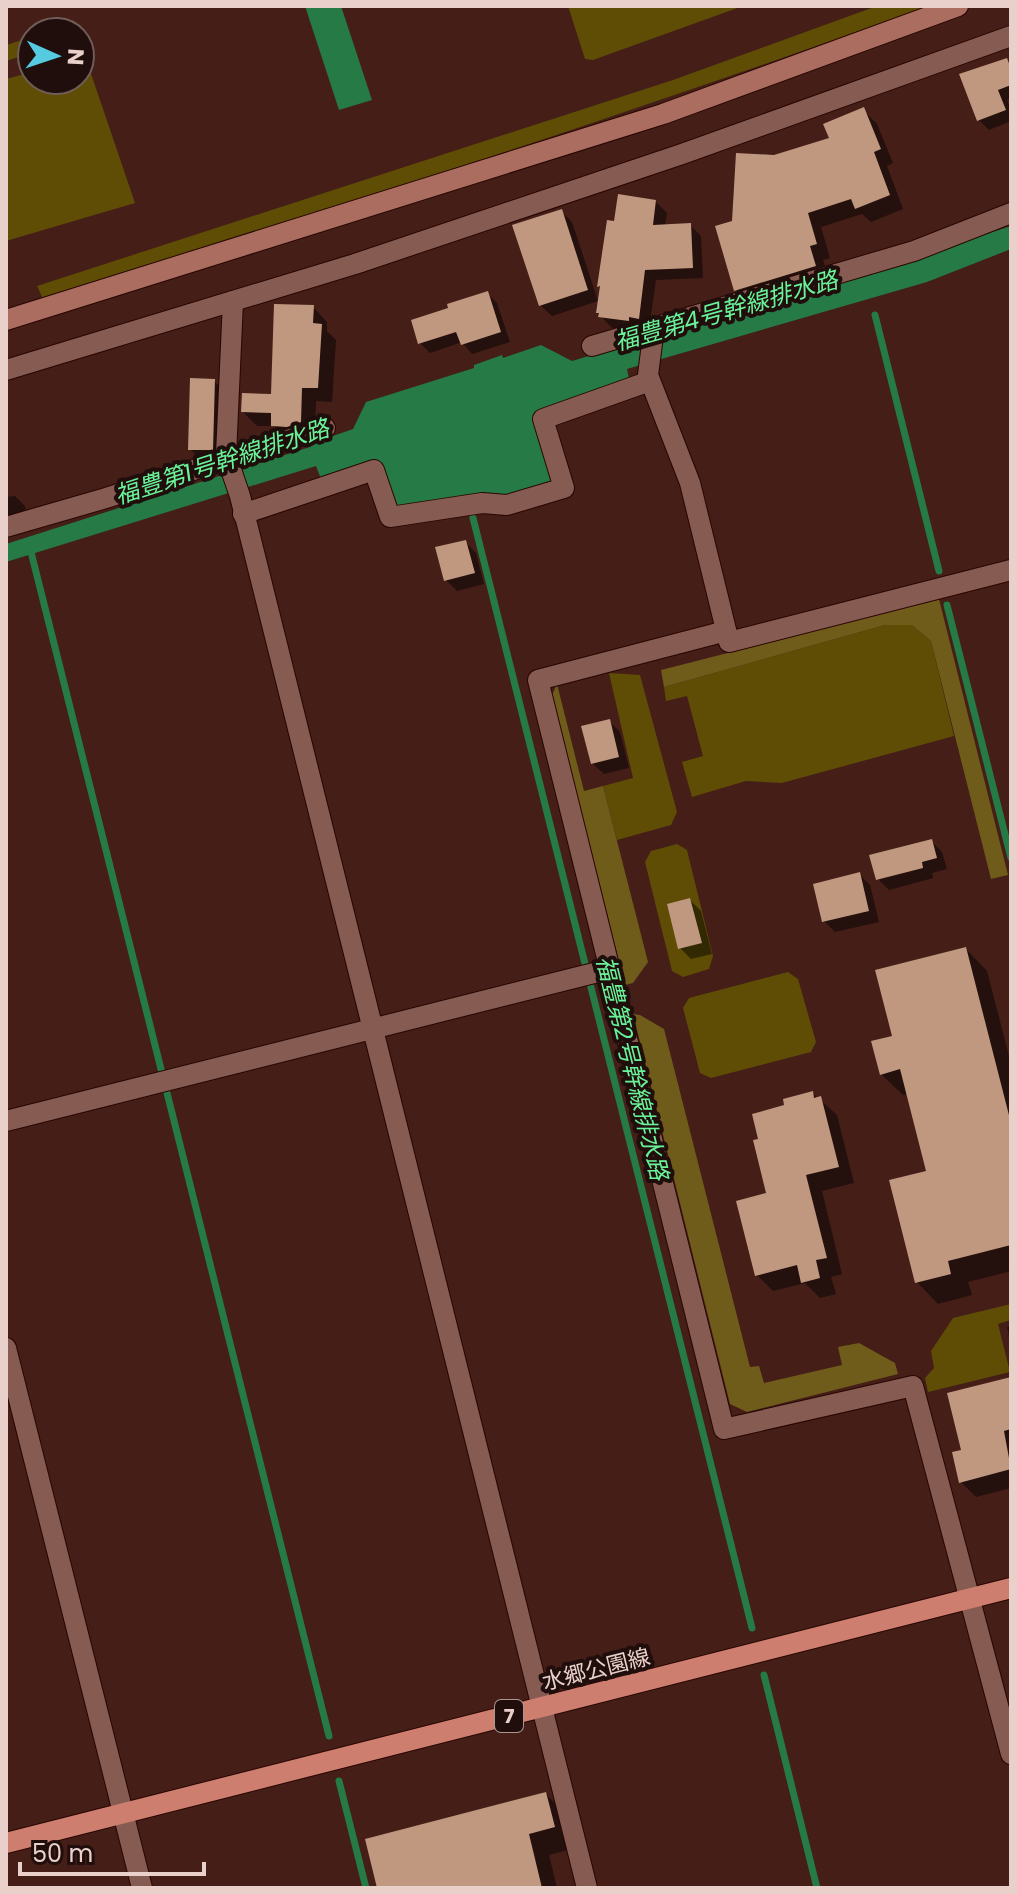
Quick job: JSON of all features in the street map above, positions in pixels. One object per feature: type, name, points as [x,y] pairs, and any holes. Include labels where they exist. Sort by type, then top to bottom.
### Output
[{"type":"main road","name":"水郷公園線","points":[[6,1843],[1011,1588]]},
{"type":"street","points":[[6,320],[663,114],[958,6]]},
{"type":"street","points":[[6,370],[355,264],[668,159],[1011,36]]},
{"type":"street","points":[[592,346],[914,251],[1011,213]]},
{"type":"street","points":[[233,301],[229,462],[374,1029],[587,1888]]},
{"type":"street","points":[[654,329],[649,378],[690,483],[729,642],[1011,570]]},
{"type":"street","points":[[242,505],[374,470],[390,517],[482,503],[507,505],[564,488],[543,419],[649,378]]},
{"type":"street","points":[[6,527],[229,462],[325,428]]},
{"type":"street","points":[[726,631],[538,680],[606,970],[724,1429],[913,1386],[1011,1754]]},
{"type":"street","points":[[6,1121],[606,970]]},
{"type":"street","points":[[6,1348],[142,1888]]},
{"type":"shaded area","points":[[305,6],[341,6],[372,100],[339,110]]},
{"type":"shaded area","points":[[568,6],[743,6],[593,60],[585,59]]},
{"type":"shaded area","points":[[877,6],[929,6],[598,121],[154,265],[43,299],[37,286],[673,80]]},
{"type":"shaded area","points":[[16,42],[16,58],[6,61],[6,45]]},
{"type":"shaded area","points":[[16,76],[16,96],[96,96],[96,88],[135,203],[6,241],[6,79]]},
{"type":"shaded area","points":[[1011,226],[1011,249],[927,282],[627,369],[630,383],[534,416],[555,484],[506,496],[482,493],[395,508],[378,461],[321,479],[316,466],[6,562],[6,544],[310,447],[310,444],[353,429],[366,402],[474,368],[474,365],[502,355],[503,358],[541,345],[572,361],[622,346],[641,344]]},
{"type":"shaded area","points":[[939,599],[1008,875],[991,879],[931,641],[912,625],[885,625],[664,687],[661,670]]},
{"type":"shaded area","points":[[885,625],[912,625],[931,641],[954,736],[782,783],[746,781],[692,797],[682,762],[703,756],[687,696],[666,701],[664,687]]},
{"type":"shaded area","points":[[609,673],[640,675],[677,812],[671,825],[617,840],[603,786],[633,778]]},
{"type":"shaded area","points":[[557,684],[584,791],[603,786],[648,962],[633,983],[625,985],[552,695]]},
{"type":"shaded area","points":[[677,844],[687,850],[713,956],[709,969],[683,977],[672,971],[645,862],[651,851]]},
{"type":"shaded area","points":[[788,972],[798,979],[816,1042],[811,1052],[711,1078],[700,1073],[683,1008],[689,998]]},
{"type":"shaded area","points":[[633,1014],[664,1029],[750,1367],[759,1366],[764,1383],[842,1365],[838,1347],[859,1343],[895,1363],[898,1374],[747,1412],[730,1404]]},
{"type":"shaded area","points":[[1011,1304],[1011,1320],[998,1324],[1010,1372],[928,1392],[925,1378],[934,1368],[931,1351],[953,1318]]},
{"type":"building","points":[[1007,58],[1011,85],[998,90],[1006,110],[977,121],[959,74]]},
{"type":"building","points":[[864,107],[881,149],[874,152],[890,195],[855,209],[851,199],[808,213],[817,244],[810,246],[816,266],[734,291],[715,226],[732,221],[736,153],[774,155],[829,138],[823,124]]},
{"type":"building","points":[[618,194],[656,200],[653,225],[691,223],[693,268],[645,270],[639,319],[629,317],[629,321],[598,317],[599,313],[596,313],[607,220],[614,221]]},
{"type":"building","points":[[562,209],[588,290],[539,306],[512,225]]},
{"type":"building","points":[[488,291],[501,332],[461,345],[456,332],[418,344],[411,320]]},
{"type":"building","points":[[274,304],[314,305],[313,323],[322,324],[318,388],[302,388],[301,422],[287,427],[271,426],[271,413],[241,412],[242,393],[271,394]]},
{"type":"building","points":[[190,378],[215,379],[213,450],[188,450]]},
{"type":"building","points":[[466,540],[475,573],[444,581],[435,547]]},
{"type":"building","points":[[610,719],[619,757],[591,764],[581,726]]},
{"type":"building","points":[[932,839],[937,858],[922,862],[923,868],[876,880],[869,855]]},
{"type":"building","points":[[860,872],[869,911],[822,922],[813,884]]},
{"type":"building","points":[[690,898],[702,943],[678,949],[667,904]]},
{"type":"building","points":[[966,947],[1011,1123],[1011,1245],[948,1261],[951,1274],[915,1283],[889,1180],[926,1171],[900,1069],[880,1075],[871,1041],[892,1036],[875,970]]},
{"type":"building","points":[[813,1091],[814,1098],[821,1096],[839,1167],[806,1175],[827,1258],[816,1260],[820,1278],[801,1283],[797,1265],[755,1276],[736,1201],[766,1193],[753,1140],[758,1139],[752,1114],[784,1105],[783,1099]]},
{"type":"building","points":[[1011,1377],[1011,1429],[1004,1431],[1011,1469],[959,1483],[952,1452],[961,1450],[947,1393]]},
{"type":"building","points":[[546,1792],[555,1827],[529,1834],[542,1888],[377,1888],[365,1839]]},
{"type":"waterway","points":[[875,315],[939,571]]},
{"type":"waterway","name":"福豊第2号幹線排水路","points":[[473,518],[752,1628]]},
{"type":"waterway","points":[[30,548],[162,1073]]},
{"type":"waterway","points":[[947,605],[1011,858]]},
{"type":"waterway","points":[[166,1089],[329,1736]]},
{"type":"waterway","name":"福豊第2号幹線排水路","points":[[764,1675],[817,1888]]},
{"type":"waterway","points":[[339,1781],[366,1888]]},
{"type":"water label","name":"福豊第4号幹線排水路","points":[[726,311]]},
{"type":"water label","name":"福豊第1号幹線排水路","points":[[222,462]]}]
